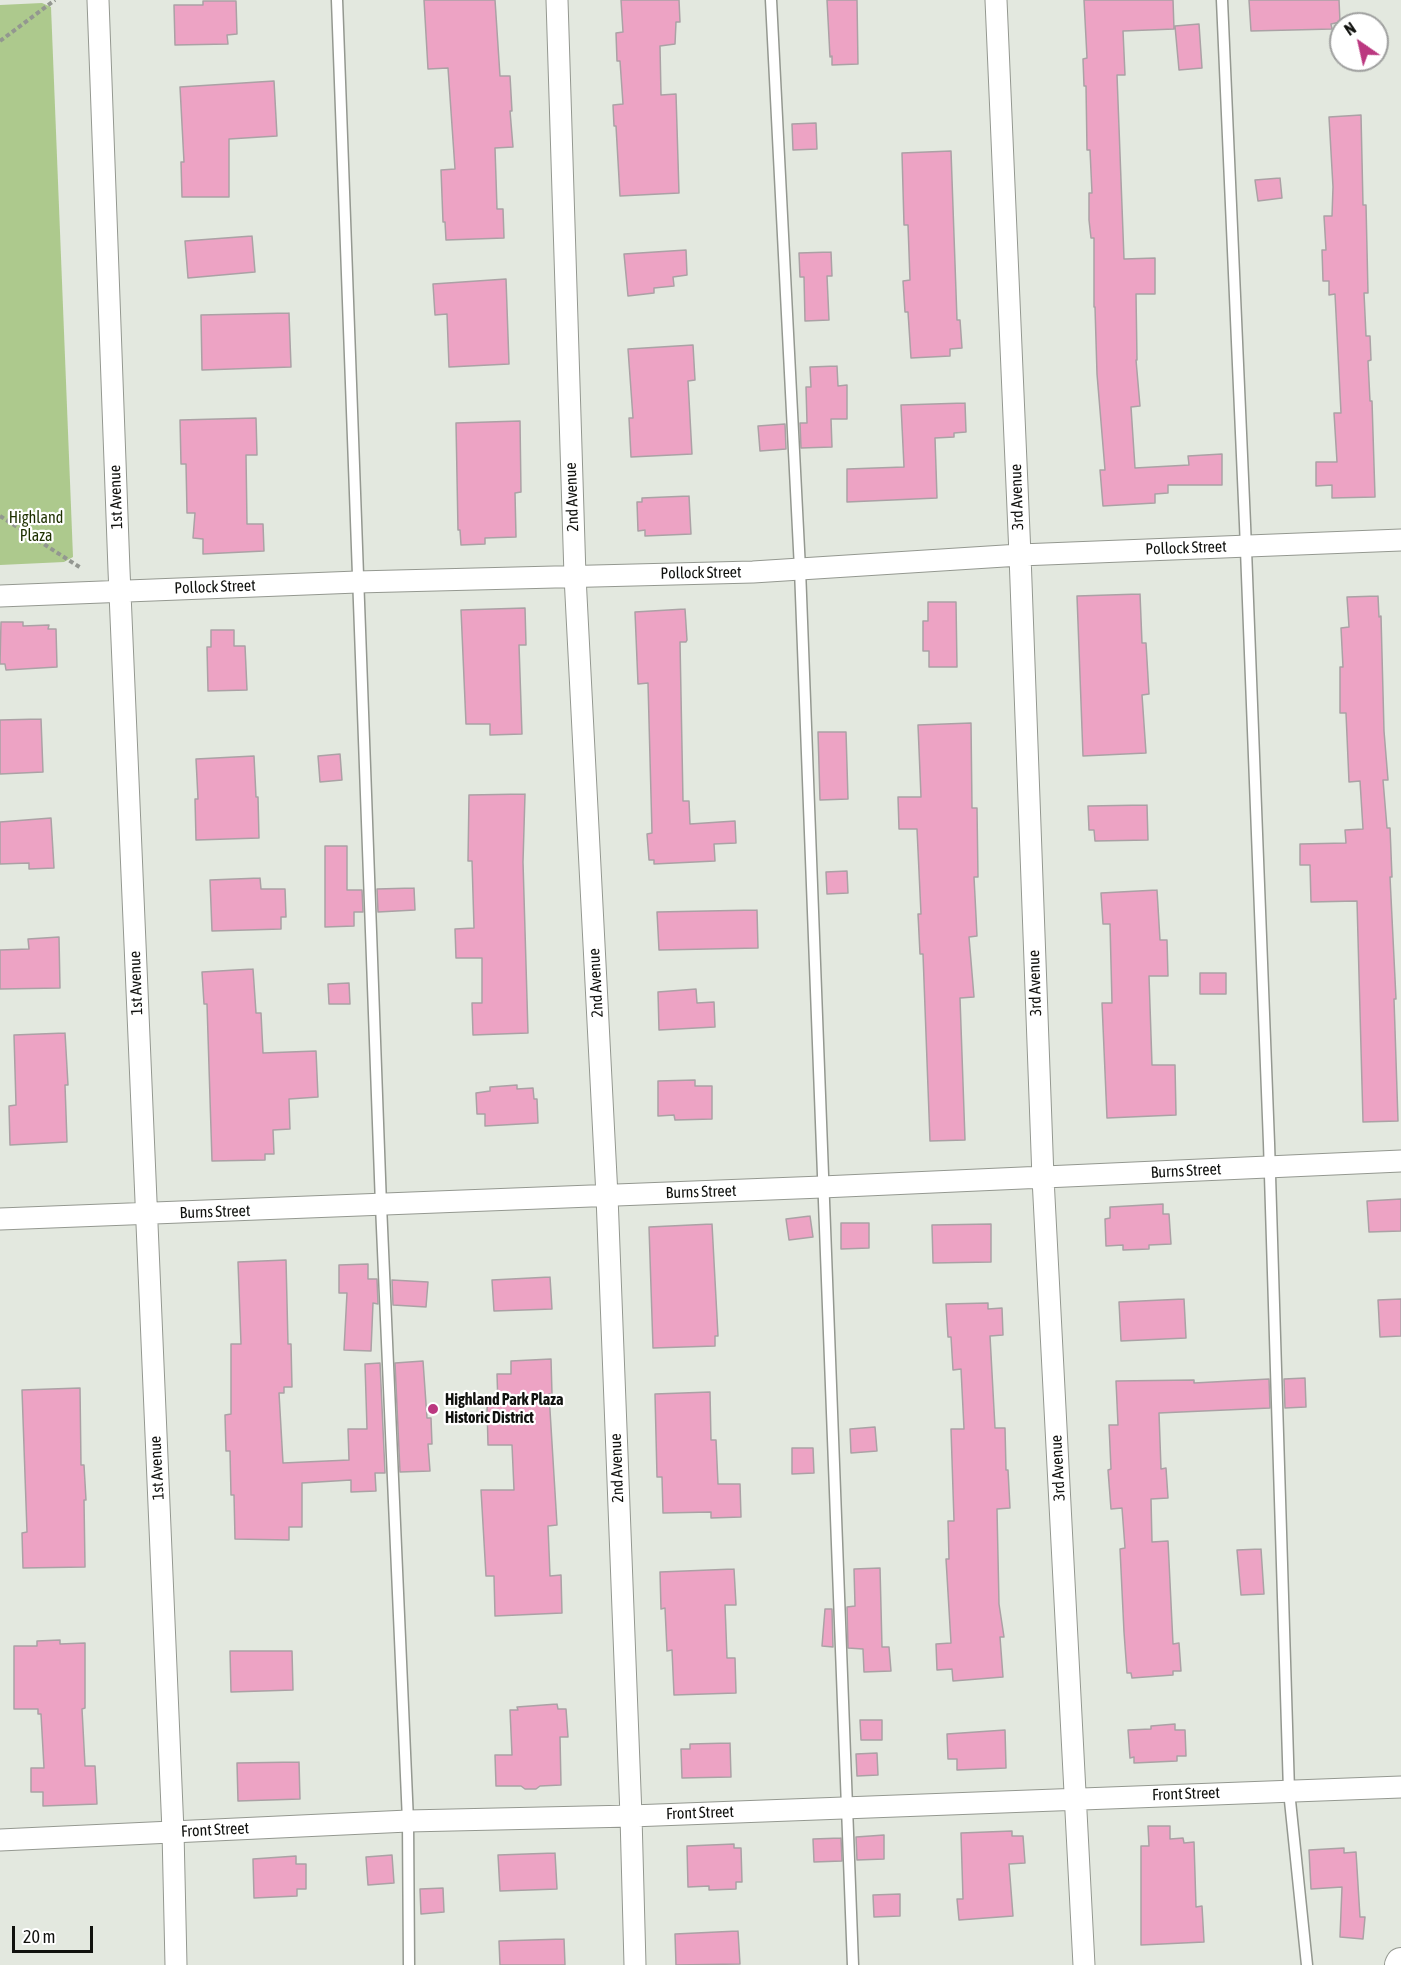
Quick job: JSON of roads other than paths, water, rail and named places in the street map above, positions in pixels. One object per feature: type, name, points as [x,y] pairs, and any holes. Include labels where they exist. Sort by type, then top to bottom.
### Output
[{"type":"street","name":"1st Avenue","points":[[98,0],[173,1832],[176,1965]]},
{"type":"street","name":"2nd Avenue","points":[[557,0],[575,576],[607,1196],[635,1965]]},
{"type":"street","name":"3rd Avenue","points":[[996,0],[1020,555],[1043,1178],[1084,1965]]},
{"type":"street","name":"Pollock Street","points":[[0,596],[357,582],[800,569],[1020,555],[1401,540]]},
{"type":"street","name":"Burns Street","points":[[0,1219],[1043,1178],[1401,1161]]},
{"type":"street","name":"Front Street","points":[[0,1840],[408,1821],[631,1816],[846,1806],[1401,1787]]},
{"type":"lane","points":[[337,0],[381,1205],[408,1821],[409,1965]]},
{"type":"lane","points":[[771,0],[800,569],[853,1965]]},
{"type":"lane","points":[[1222,0],[1270,1167],[1289,1791],[1307,1965]]},
{"type":"place","name":"Highland Park Plaza Historic District","points":[[433,1409]]},
{"type":"park label","name":"Highland Plaza","points":[[36,527]]}]
